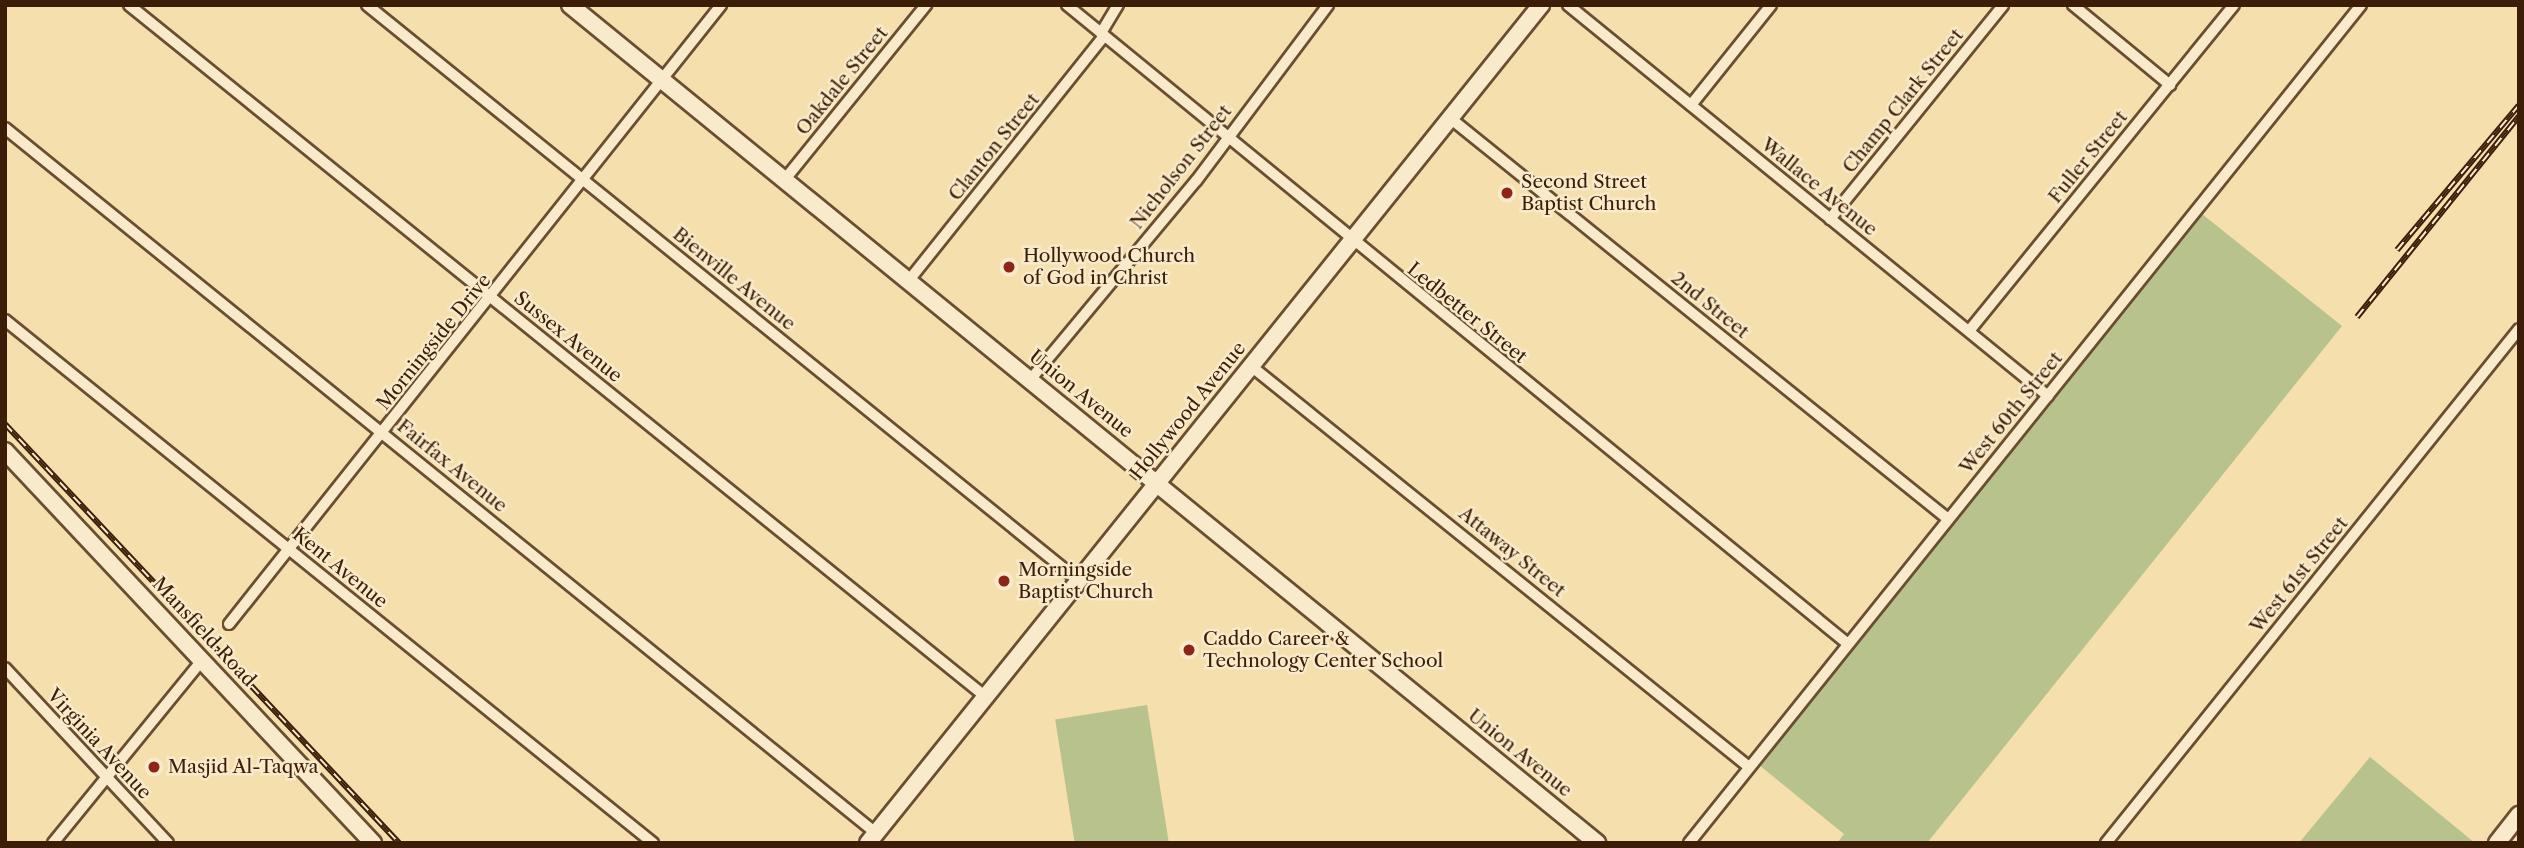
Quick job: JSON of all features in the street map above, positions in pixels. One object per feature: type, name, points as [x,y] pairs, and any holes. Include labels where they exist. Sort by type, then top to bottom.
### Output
[{"type":"main road","name":"Union Avenue","points":[[570,5],[910,279],[1598,843]]},
{"type":"main road","name":"Hollywood Avenue","points":[[872,838],[1541,5]]},
{"type":"main road","name":"Mansfield Road","points":[[5,450],[373,843]]},
{"type":"main road","points":[[2497,843],[2519,815]]},
{"type":"street","name":"Sussex Avenue","points":[[129,5],[986,697]]},
{"type":"street","name":"Bienville Avenue","points":[[367,5],[1079,581]]},
{"type":"street","name":"Morningside Drive","points":[[229,624],[585,181],[720,5]]},
{"type":"street","name":"Oakdale Street","points":[[786,178],[926,5]]},
{"type":"street","name":"Ledbetter Street","points":[[1066,5],[1227,135],[1351,242],[1848,644]]},
{"type":"street","name":"Clanton Street","points":[[910,279],[1103,35],[1118,5]]},
{"type":"street","name":"Nicholson Street","points":[[1030,380],[1328,5]]},
{"type":"street","name":"Wallace Avenue","points":[[1568,5],[2048,396]]},
{"type":"street","points":[[1691,105],[1771,5]]},
{"type":"street","name":"Champ Clark Street","points":[[1830,219],[2003,5]]},
{"type":"street","points":[[2073,5],[2170,85]]},
{"type":"street","name":"Fuller Street","points":[[1969,331],[2234,5]]},
{"type":"street","name":"West 60th Street","points":[[1689,843],[2361,5]]},
{"type":"street","name":"2nd Street","points":[[1450,118],[1948,519]]},
{"type":"street","name":"Fairfax Avenue","points":[[5,128],[383,432],[872,838]]},
{"type":"street","name":"Kent Avenue","points":[[5,320],[653,843]]},
{"type":"street","name":"West 61st Street","points":[[2106,843],[2519,329]]},
{"type":"street","name":"Attaway Street","points":[[1251,366],[1749,767]]},
{"type":"street","points":[[53,843],[202,660]]},
{"type":"street","name":"Virginia Avenue","points":[[5,668],[168,843]]},
{"type":"green space","points":[[2202,214],[2342,326],[1927,843],[1837,843],[1844,834],[1759,765]]},
{"type":"green space","points":[[1147,705],[1169,843],[1075,843],[1055,720]]},
{"type":"green space","points":[[2370,757],[2475,843],[2299,843]]},
{"type":"railway","points":[[2397,250],[2519,105]]},
{"type":"railway","points":[[2357,317],[2519,116]]},
{"type":"railway","points":[[5,424],[399,843]]},
{"type":"place","name":"Second Street Baptist Church","points":[[1507,193]]},
{"type":"place","name":"Hollywood Church of God in Christ","points":[[1009,267]]},
{"type":"place","name":"Morningside Baptist Church","points":[[1004,581]]},
{"type":"place","name":"Caddo Career & Technology Center School","points":[[1189,650]]},
{"type":"place","name":"Masjid Al-Taqwa","points":[[154,767]]}]
